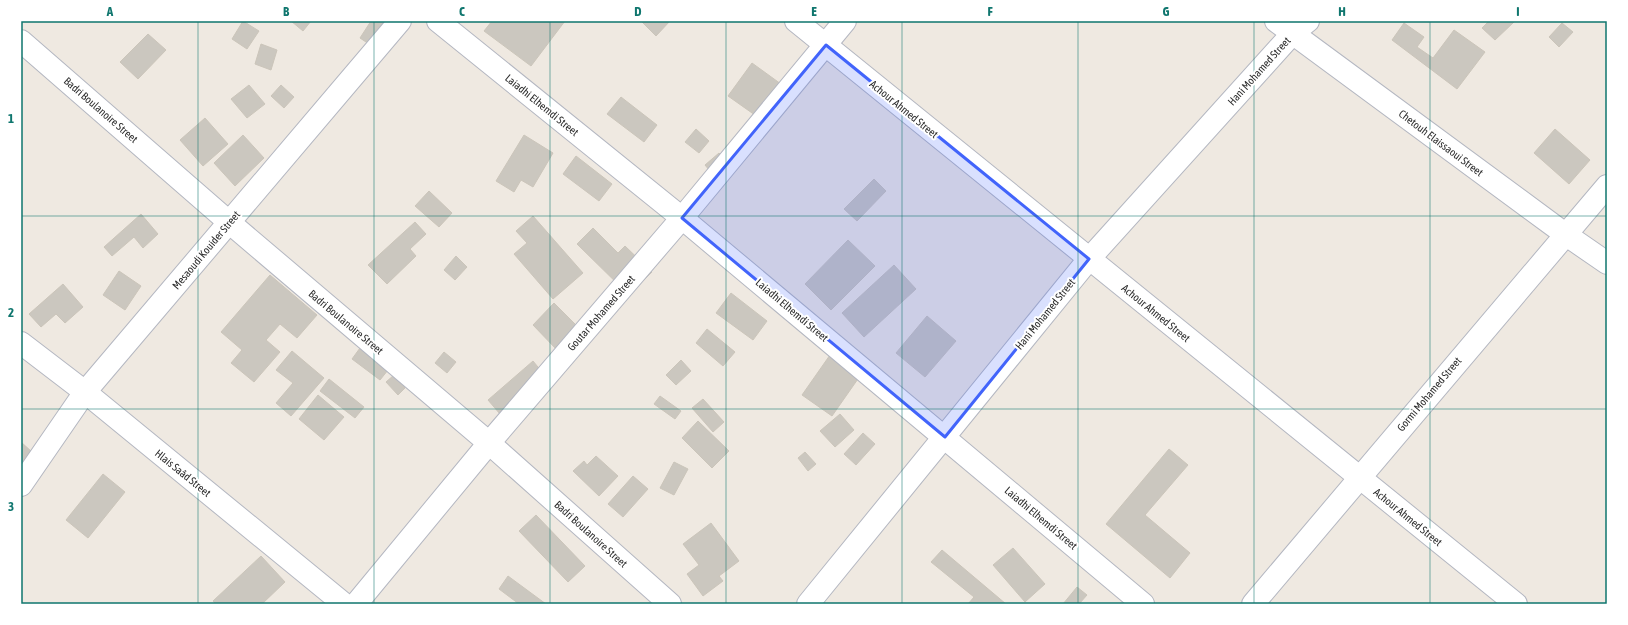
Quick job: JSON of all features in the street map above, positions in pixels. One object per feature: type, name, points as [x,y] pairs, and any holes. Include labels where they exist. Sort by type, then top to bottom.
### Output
[{"type":"street","name":"Mesaoudi Kouider Street","points":[[21,485],[85,392],[400,21]]},
{"type":"street","name":"Laiadhi Elhemdi Street","points":[[438,21],[682,218],[1143,604]]},
{"type":"street","name":"Achour Ahmed Street","points":[[796,21],[1516,604]]},
{"type":"street","name":"Goutar Mohamed Street","points":[[356,604],[489,443],[682,218],[845,21]]},
{"type":"street","name":"Chetouh Elaissaoui Street","points":[[1276,21],[1301,27],[1565,234],[1607,264]]},
{"type":"street","name":"Hani Mohamed Street","points":[[808,604],[1089,259],[1301,27]]},
{"type":"street","name":"Badri Boulanoire Street","points":[[21,41],[489,443],[670,604]]},
{"type":"street","name":"Gormi Mohamed Street","points":[[1253,604],[1607,186]]},
{"type":"street","name":"Hlais Saâd Street","points":[[21,344],[85,392],[344,604]]},
{"type":"highlighted area","points":[[826,45],[1089,259],[945,437],[682,218]]},
{"type":"building","points":[[243,21],[259,31],[247,49],[232,39]]},
{"type":"building","points":[[291,21],[311,21],[303,31]]},
{"type":"building","points":[[371,21],[381,21],[389,26],[375,48],[360,38]]},
{"type":"building","points":[[492,21],[565,21],[531,66],[484,31]]},
{"type":"building","points":[[641,21],[670,21],[656,36]]},
{"type":"building","points":[[1489,21],[1514,22],[1495,40],[1482,28]]},
{"type":"building","points":[[1404,23],[1424,37],[1417,47],[1433,58],[1454,30],[1485,52],[1457,89],[1392,40]]},
{"type":"building","points":[[1562,23],[1573,32],[1559,47],[1549,37]]},
{"type":"building","points":[[148,34],[166,50],[138,79],[120,62]]},
{"type":"building","points":[[261,44],[277,50],[271,70],[255,64]]},
{"type":"building","points":[[752,63],[792,92],[769,125],[728,96]]},
{"type":"building","points":[[249,85],[265,104],[247,118],[231,99]]},
{"type":"building","points":[[281,85],[294,97],[284,108],[271,96]]},
{"type":"building","points":[[621,97],[657,125],[644,142],[607,114]]},
{"type":"building","points":[[205,118],[228,144],[203,166],[180,140]]},
{"type":"building","points":[[696,129],[709,141],[699,153],[685,142]]},
{"type":"building","points":[[1555,129],[1590,160],[1569,184],[1534,153]]},
{"type":"building","points":[[243,135],[264,158],[235,186],[214,163]]},
{"type":"building","points":[[524,135],[553,153],[533,187],[521,180],[514,192],[496,181]]},
{"type":"building","points":[[719,153],[728,163],[714,176],[705,165]]},
{"type":"building","points":[[576,156],[612,184],[599,201],[563,174]]},
{"type":"building","points":[[874,179],[886,191],[857,221],[844,209]]},
{"type":"building","points":[[429,191],[452,213],[439,227],[415,206]]},
{"type":"building","points":[[141,214],[158,234],[143,248],[134,237],[112,256],[104,247]]},
{"type":"building","points":[[533,216],[583,273],[553,299],[514,254],[527,243],[516,231]]},
{"type":"building","points":[[415,222],[426,234],[410,249],[416,256],[387,284],[368,265]]},
{"type":"building","points":[[593,228],[618,253],[625,246],[652,272],[629,295],[577,244]]},
{"type":"building","points":[[848,240],[875,266],[831,310],[805,284]]},
{"type":"building","points":[[456,256],[467,267],[455,280],[444,270]]},
{"type":"building","points":[[894,265],[916,289],[864,337],[842,313]]},
{"type":"building","points":[[119,271],[141,286],[125,310],[103,295]]},
{"type":"building","points":[[270,275],[317,315],[297,338],[280,324],[266,340],[280,352],[254,382],[231,363],[242,350],[221,332]]},
{"type":"building","points":[[63,284],[83,307],[65,323],[56,314],[41,327],[29,314]]},
{"type":"building","points":[[731,293],[767,321],[753,340],[716,313]]},
{"type":"building","points":[[554,303],[580,329],[558,351],[533,325]]},
{"type":"building","points":[[927,316],[956,341],[925,377],[896,353]]},
{"type":"building","points":[[707,329],[735,352],[723,366],[696,343]]},
{"type":"building","points":[[360,348],[388,370],[380,380],[352,359]]},
{"type":"building","points":[[292,351],[324,378],[291,416],[276,403],[293,383],[276,370]]},
{"type":"building","points":[[444,352],[456,362],[447,373],[435,363]]},
{"type":"building","points":[[830,355],[860,376],[832,416],[802,395]]},
{"type":"building","points":[[681,360],[691,371],[676,385],[666,375]]},
{"type":"building","points":[[533,361],[551,383],[506,421],[488,400]]},
{"type":"building","points":[[394,375],[405,388],[398,395],[386,382]]},
{"type":"building","points":[[329,379],[364,407],[355,418],[320,391]]},
{"type":"building","points":[[318,395],[344,417],[324,440],[299,419]]},
{"type":"building","points":[[660,396],[681,411],[675,419],[654,404]]},
{"type":"building","points":[[703,399],[724,422],[713,432],[692,408]]},
{"type":"building","points":[[840,414],[854,430],[835,447],[820,431]]},
{"type":"building","points":[[698,421],[729,451],[712,468],[682,438]]},
{"type":"building","points":[[863,433],[875,444],[856,465],[844,454]]},
{"type":"building","points":[[21,442],[32,452],[21,464]]},
{"type":"building","points":[[1169,449],[1188,465],[1145,515],[1190,553],[1170,578],[1106,524]]},
{"type":"building","points":[[805,452],[816,464],[808,471],[798,458]]},
{"type":"building","points":[[596,456],[618,476],[599,496],[573,471],[584,461],[587,465]]},
{"type":"building","points":[[674,462],[688,469],[674,495],[660,488]]},
{"type":"building","points":[[103,474],[125,492],[88,538],[66,520]]},
{"type":"building","points":[[633,476],[648,489],[623,517],[608,504]]},
{"type":"building","points":[[536,515],[585,566],[568,582],[519,531]]},
{"type":"building","points":[[711,523],[739,561],[719,576],[723,581],[703,596],[687,574],[699,565],[683,544]]},
{"type":"building","points":[[1013,548],[1045,584],[1025,602],[993,565]]},
{"type":"building","points":[[942,550],[1006,604],[968,604],[974,597],[931,562]]},
{"type":"building","points":[[261,556],[285,582],[262,604],[216,604],[213,601]]},
{"type":"building","points":[[508,576],[546,604],[519,604],[499,589]]},
{"type":"building","points":[[1077,587],[1087,595],[1079,604],[1063,604]]}]
